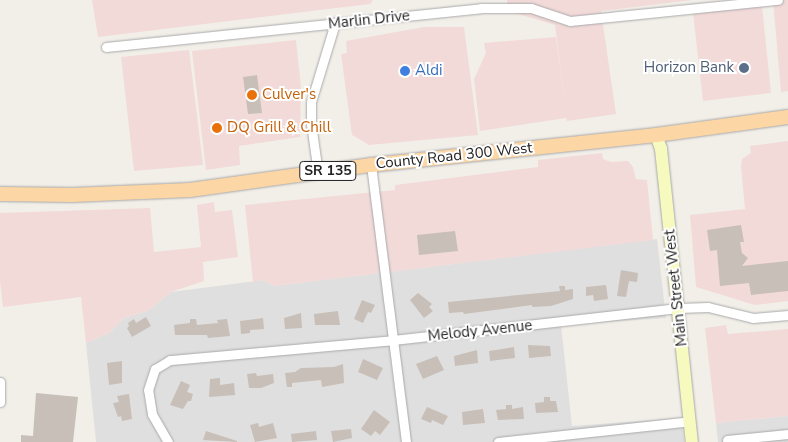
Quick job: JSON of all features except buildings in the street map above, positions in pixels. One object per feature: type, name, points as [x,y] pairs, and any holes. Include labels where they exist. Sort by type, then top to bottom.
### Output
[{"type":"main road","name":"County Road 300 West","points":[[0,194],[72,195],[178,191],[371,165],[656,135],[788,117]]},
{"type":"main road","name":"Main Street West","points":[[656,135],[661,149],[692,442]]},
{"type":"street","name":"Marlin Drive","points":[[106,47],[481,8],[531,8],[570,21],[778,0]]},
{"type":"street","points":[[318,173],[310,124],[312,102],[335,23]]},
{"type":"street","points":[[371,165],[406,442]]},
{"type":"street","name":"Melody Avenue","points":[[168,442],[152,414],[148,390],[154,369],[170,360],[393,340],[678,308],[708,307],[753,318],[788,315]]},
{"type":"street","points":[[0,382],[0,402]]},
{"type":"street","points":[[498,442],[690,421]]},
{"type":"street","points":[[727,440],[788,434]]},
{"type":"shaded area","points":[[92,0],[373,0],[370,4],[98,37]]},
{"type":"shaded area","points":[[507,0],[693,0],[601,11],[616,114],[567,121],[566,118],[480,131],[474,79],[486,53],[484,43],[556,37],[566,112],[555,25],[508,11]]},
{"type":"shaded area","points":[[773,0],[788,0],[788,91],[781,92]]},
{"type":"shaded area","points":[[762,6],[771,93],[703,101],[693,13]]},
{"type":"shaded area","points":[[424,27],[464,27],[478,135],[369,145],[352,135],[341,54],[347,53],[346,41]]},
{"type":"shaded area","points":[[296,40],[301,88],[300,137],[239,146],[240,165],[206,170],[192,51]]},
{"type":"shaded area","points":[[189,50],[203,165],[134,171],[121,57]]},
{"type":"shaded area","points":[[788,141],[788,301],[755,305],[696,287],[690,215],[745,209],[741,167],[742,159],[751,153],[750,146]]},
{"type":"shaded area","points":[[602,153],[603,159],[611,162],[628,161],[633,167],[636,179],[647,180],[653,240],[274,286],[263,280],[253,282],[245,205],[395,190],[395,185],[538,167],[538,160]]},
{"type":"shaded area","points":[[214,202],[215,212],[232,210],[238,257],[203,262],[204,281],[171,292],[149,310],[124,318],[109,333],[86,343],[81,297],[3,307],[0,281],[0,213],[150,208],[154,252],[201,247],[197,205]]},
{"type":"shaded area","points":[[657,239],[666,318],[561,325],[572,426],[681,418],[684,442],[96,442],[86,343],[109,333],[124,318],[149,310],[171,292],[263,280],[274,286]]},
{"type":"shaded area","points":[[726,325],[728,334],[788,329],[788,416],[716,423],[705,328]]},
{"type":"shaded area","points":[[788,416],[788,442],[718,442],[716,423]]},
{"type":"place","name":"Horizon Bank","points":[[744,68]]},
{"type":"place","name":"Aldi","points":[[405,71]]},
{"type":"place","name":"Culver's","points":[[252,95]]},
{"type":"place","name":"DQ Grill & Chill","points":[[217,128]]}]
